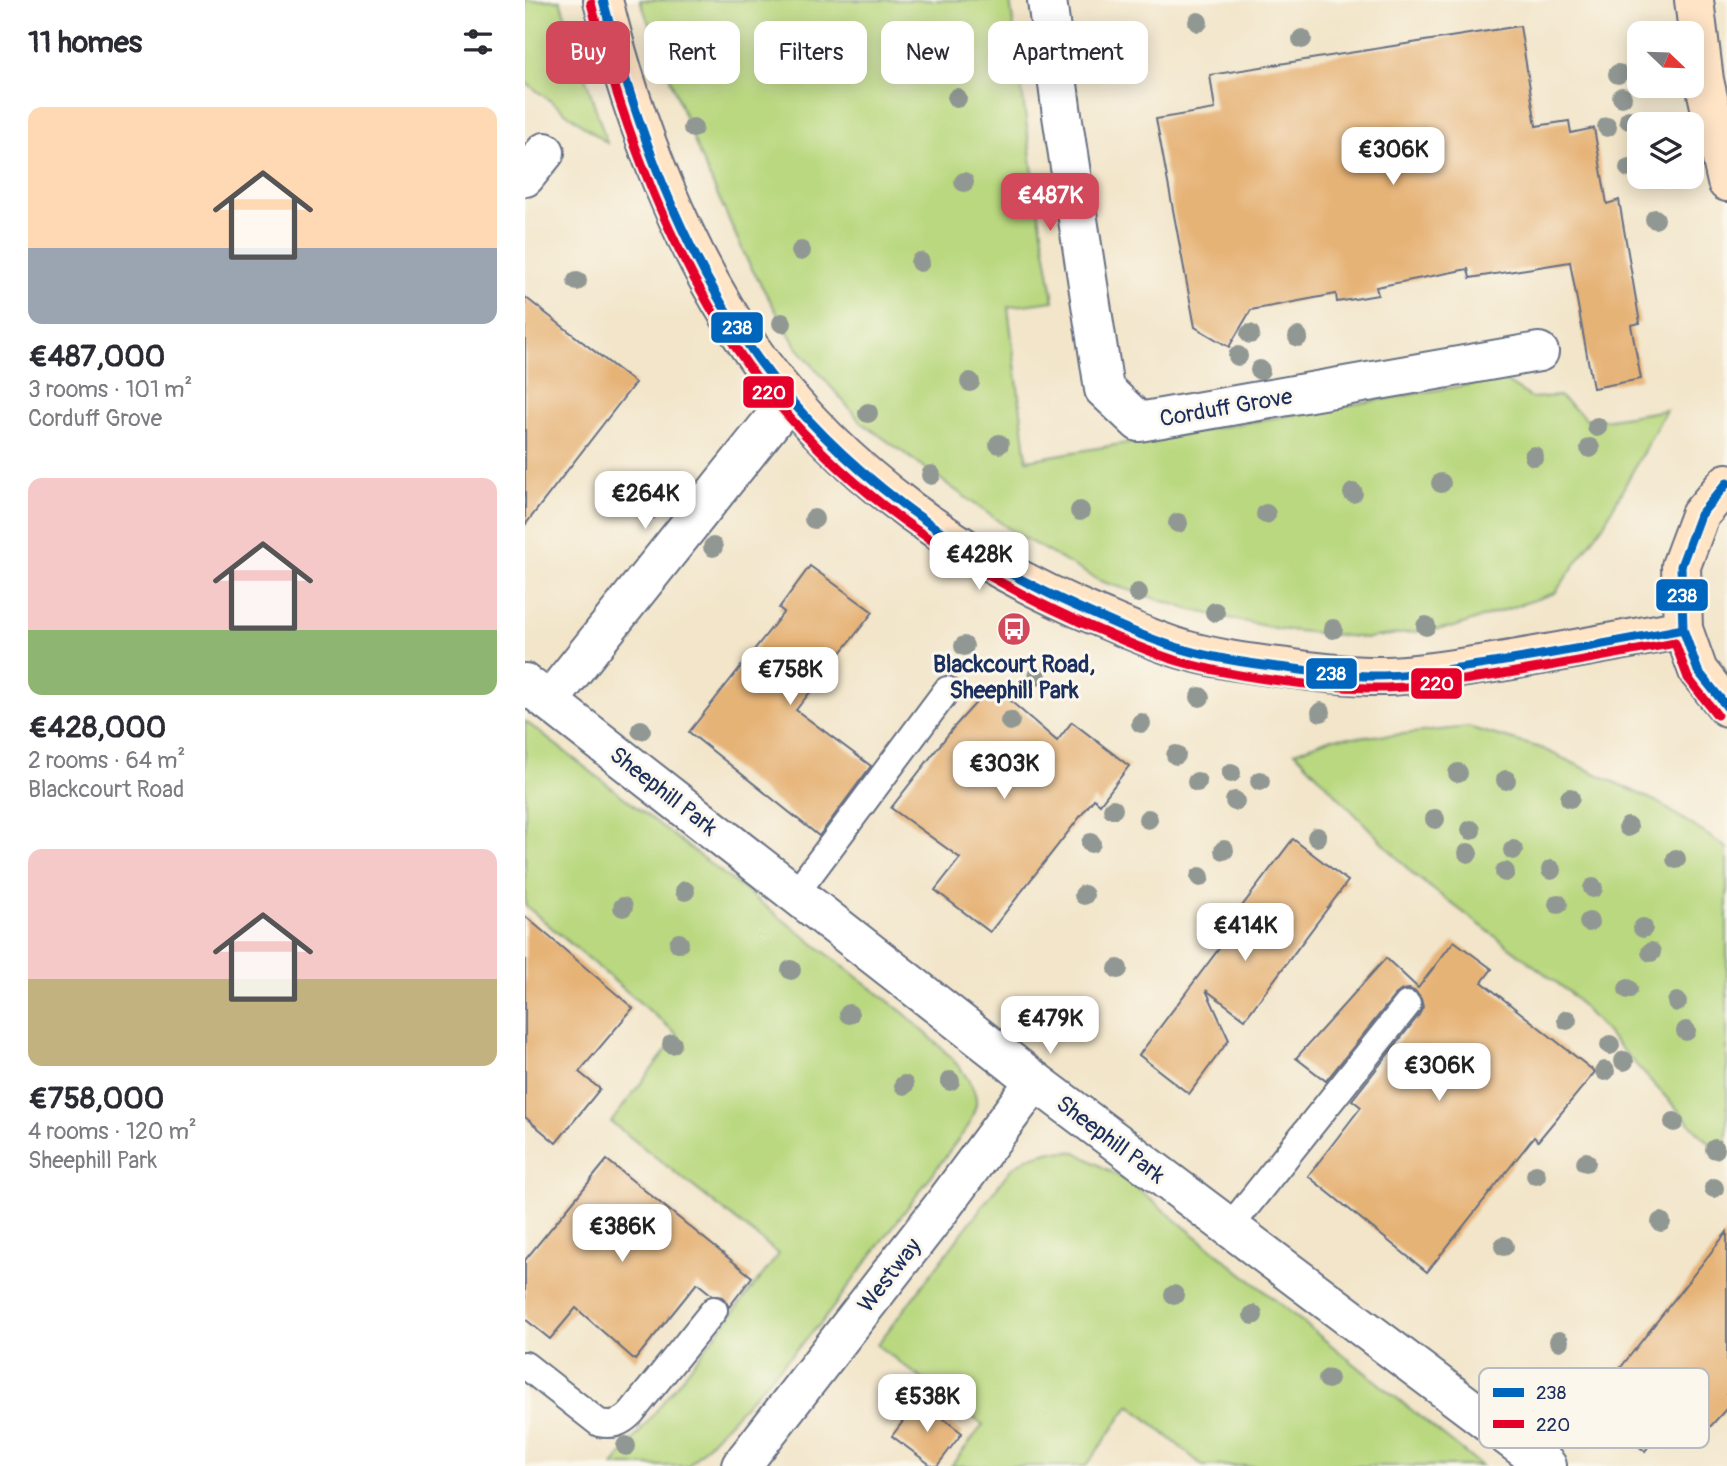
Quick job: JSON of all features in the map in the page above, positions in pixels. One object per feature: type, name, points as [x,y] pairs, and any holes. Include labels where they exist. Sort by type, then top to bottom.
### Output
[{"type":"street","points":[[603,0],[615,53],[652,153],[693,249],[727,313],[790,399],[827,438],[866,474],[961,547],[1043,594],[1141,635],[1184,650],[1240,662],[1304,670],[1385,676],[1436,671],[1683,629]]},
{"type":"street","points":[[1693,0],[1704,80],[1727,182]]},
{"type":"street","name":"Corduff Grove","points":[[1054,1],[1062,115],[1104,389],[1139,422],[1539,352]]},
{"type":"street","name":"Sheephill Park","points":[[790,399],[537,692],[1035,1082],[1479,1415]]},
{"type":"street","points":[[1727,484],[1700,515],[1681,566],[1683,629],[1698,671],[1727,707]]},
{"type":"street","name":"Westway","points":[[741,1466],[946,1203],[1035,1082]]},
{"type":"street","name":"Sheephill Park","points":[[1523,1448],[1547,1466]]},
{"type":"lane","points":[[795,894],[947,690]]},
{"type":"lane","points":[[1229,1228],[1407,1005]]},
{"type":"lane","points":[[525,1365],[599,1423],[610,1426],[624,1420],[631,1413],[715,1310]]},
{"type":"green space","points":[[525,0],[560,0],[567,21],[546,21],[546,84],[588,84],[607,143],[525,82]]},
{"type":"green space","points":[[640,0],[1010,0],[1013,21],[988,21],[988,84],[1021,84],[1054,301],[1008,307],[1027,460],[1502,379],[1532,398],[1559,396],[1591,422],[1666,410],[1605,522],[1555,593],[1454,627],[1367,638],[1279,629],[1192,610],[1100,581],[1015,533],[861,422],[796,346],[748,262],[700,156],[672,84],[740,84],[740,21],[648,21]]},
{"type":"green space","points":[[525,721],[905,1014],[949,1055],[975,1093],[976,1104],[969,1125],[822,1322],[688,1466],[613,1466],[779,1254],[611,1122],[678,1035],[525,905]]},
{"type":"green space","points":[[1468,727],[1541,748],[1657,802],[1727,848],[1727,1158],[1699,1133],[1569,992],[1414,875],[1295,752],[1331,738]]},
{"type":"green space","points":[[1051,1151],[1076,1152],[1129,1182],[1481,1466],[1203,1466],[1130,1405],[1086,1466],[951,1466],[983,1425],[877,1345],[1010,1170],[1027,1158]]},
{"type":"building","points":[[1520,26],[1536,126],[1569,121],[1571,133],[1594,128],[1607,204],[1619,200],[1640,323],[1631,325],[1641,379],[1593,388],[1570,262],[1470,278],[1468,269],[1376,287],[1378,295],[1337,302],[1336,294],[1251,310],[1229,347],[1195,327],[1156,119],[1215,109],[1210,75]]},
{"type":"building","points":[[525,297],[635,383],[525,525]]},
{"type":"building","points":[[810,566],[873,612],[796,710],[871,766],[819,836],[689,732],[784,612],[779,608]]},
{"type":"building","points":[[992,685],[1057,741],[1072,722],[1129,766],[1100,804],[1094,799],[990,932],[935,890],[960,858],[891,808],[954,727]]},
{"type":"building","points":[[1293,839],[1348,881],[1245,1019],[1206,990],[1229,1040],[1189,1094],[1139,1055],[1245,914],[1239,910]]},
{"type":"building","points":[[525,916],[633,1008],[579,1072],[600,1089],[556,1143],[525,1117]]},
{"type":"building","points":[[1454,941],[1492,969],[1482,982],[1595,1072],[1538,1141],[1534,1137],[1427,1272],[1308,1176],[1361,1107],[1352,1100],[1419,1015],[1423,1007],[1421,999],[1416,992],[1409,989],[1395,995],[1326,1081],[1296,1058],[1386,958],[1418,988]]},
{"type":"building","points":[[607,1160],[752,1277],[729,1307],[723,1297],[712,1295],[697,1283],[635,1360],[576,1308],[550,1339],[525,1319],[525,1260]]},
{"type":"building","points":[[1727,1232],[1727,1408],[1709,1428],[1709,1368],[1620,1368]]},
{"type":"building","points":[[919,1400],[962,1433],[937,1466],[932,1466],[892,1436]]},
{"type":"transit line","name":"238","points":[[603,0],[630,94],[664,187],[706,276],[758,359],[790,400],[863,473],[903,505],[990,562],[1082,609],[1169,645],[1234,661],[1329,674],[1372,676],[1426,672],[1530,657],[1683,629]]},
{"type":"transit line","name":"220","points":[[591,3],[618,98],[653,191],[695,280],[720,323],[747,364],[815,445],[854,481],[939,545],[984,573],[1078,621],[1165,657],[1200,667],[1323,686],[1399,687],[1508,673],[1675,643],[1688,678],[1717,715]]},
{"type":"transit line","name":"238","points":[[1727,483],[1700,515],[1681,566],[1683,629],[1698,671],[1727,707]]},
{"type":"place","name":"Blackcourt Road, Sheephill Park","points":[[1014,629]]}]
